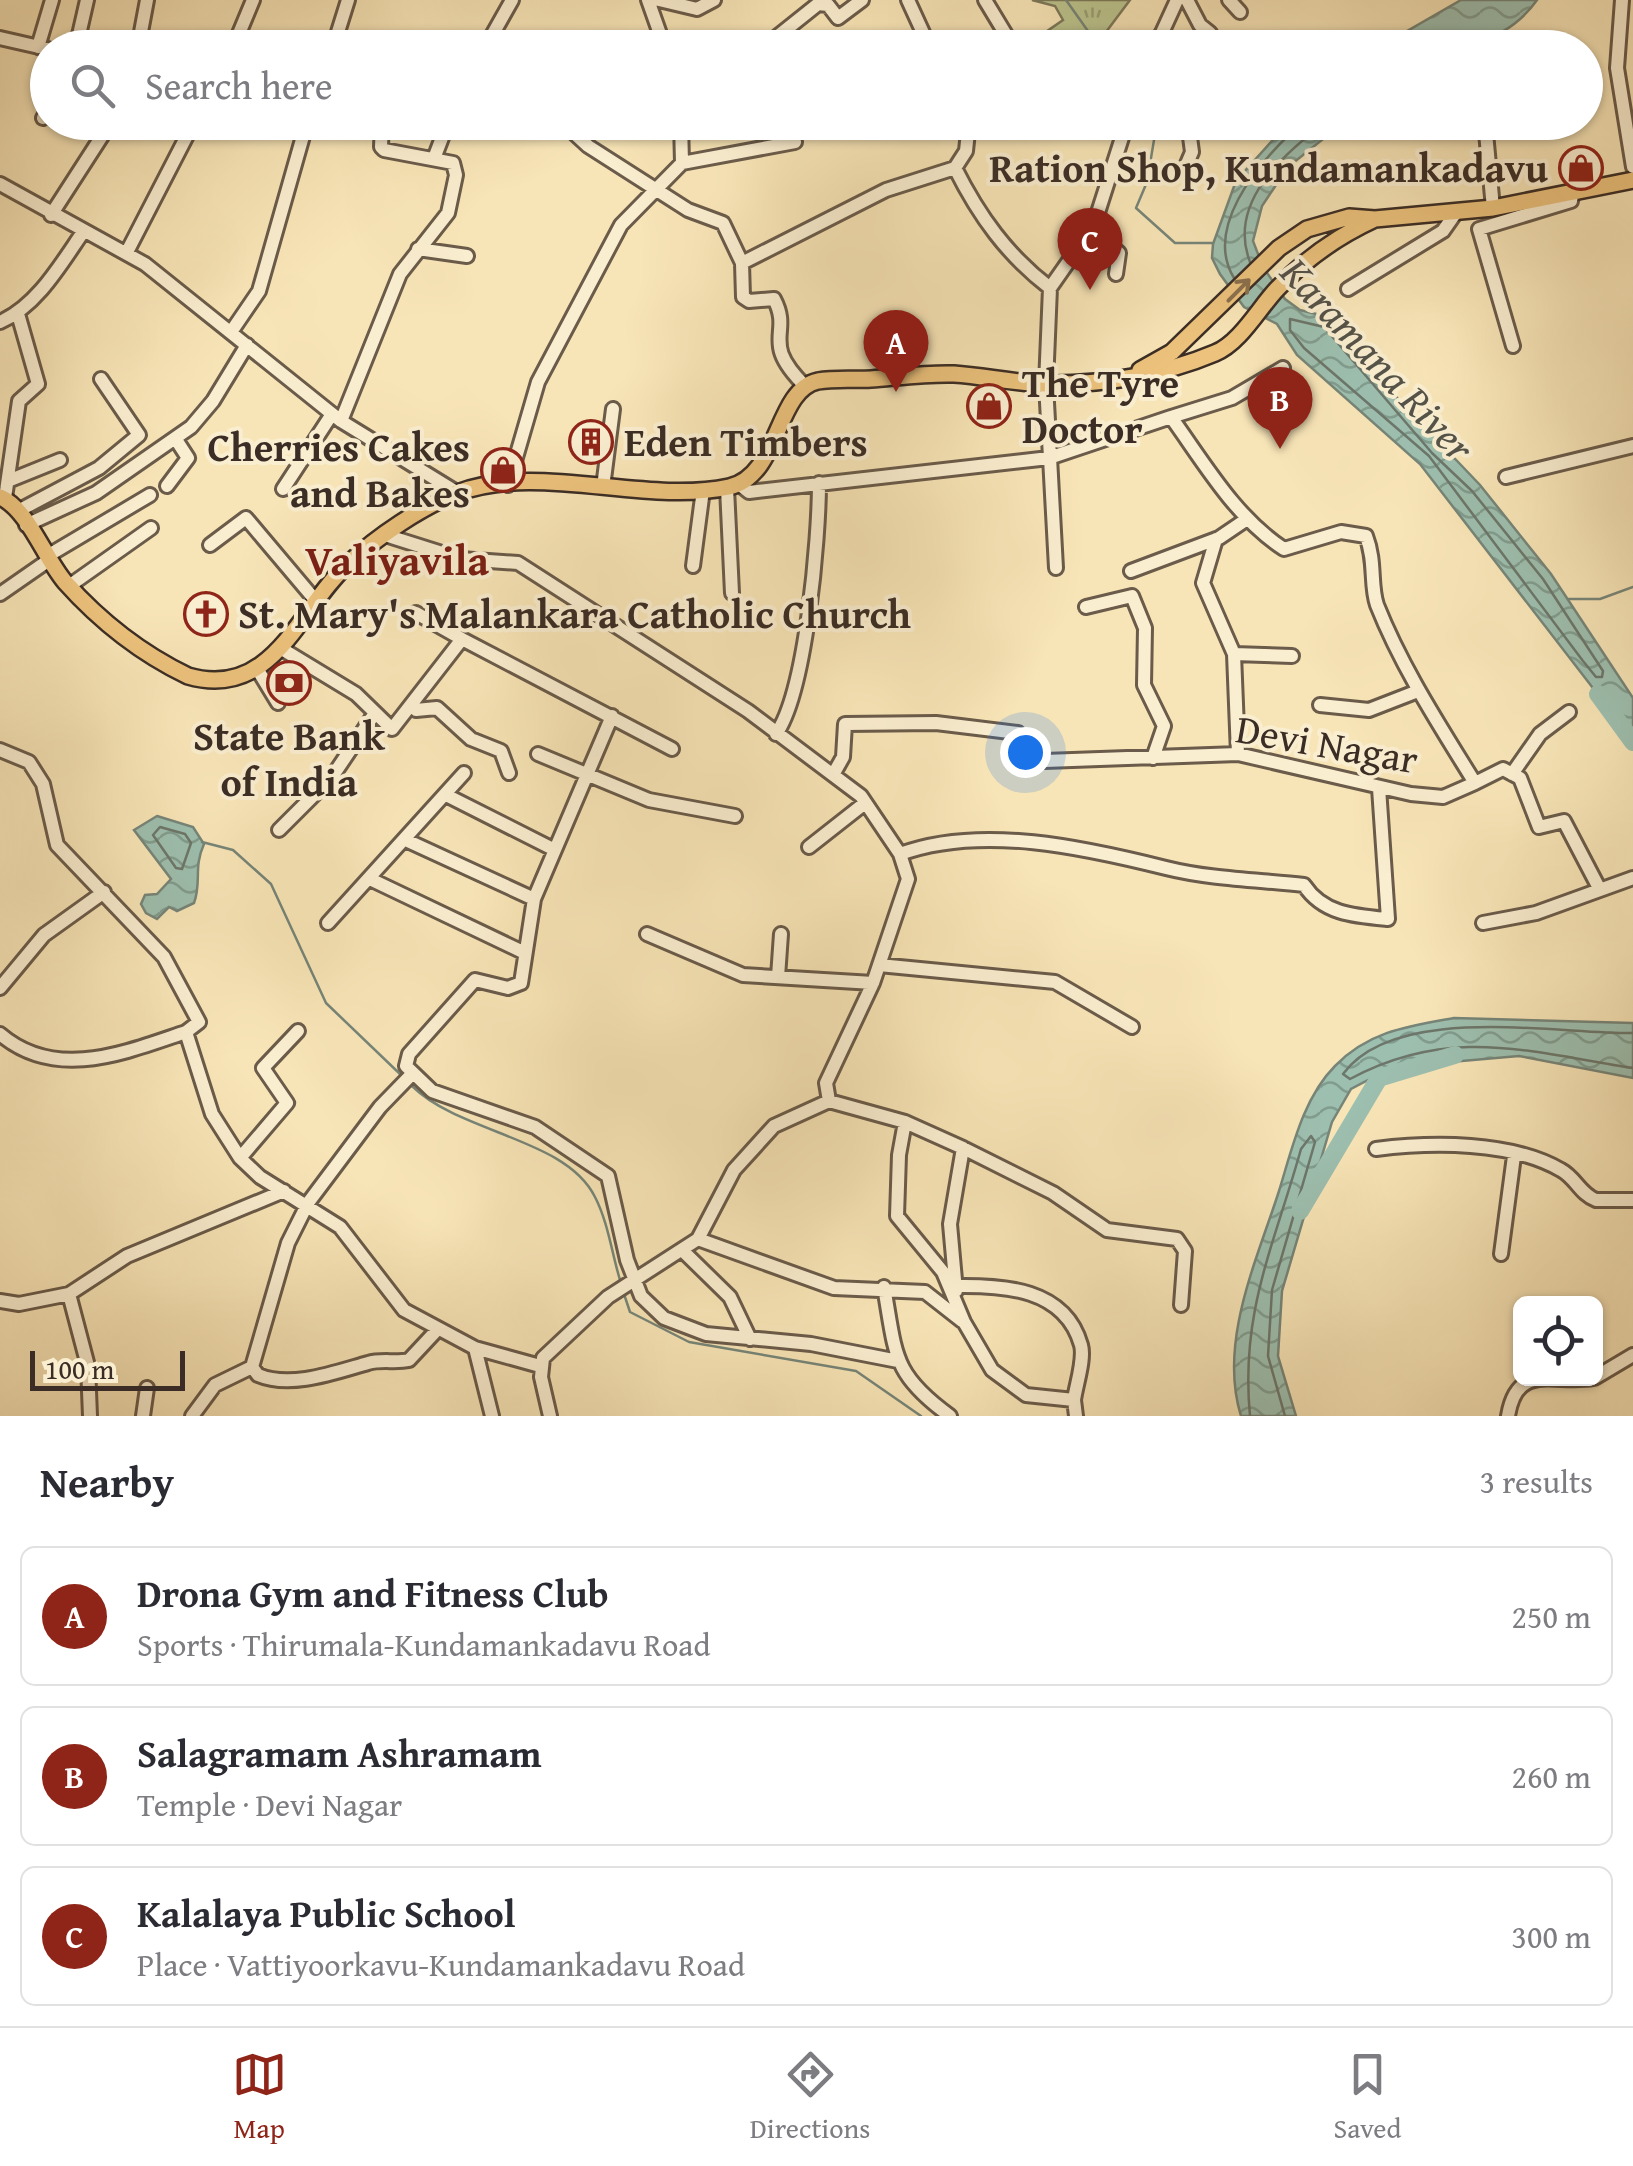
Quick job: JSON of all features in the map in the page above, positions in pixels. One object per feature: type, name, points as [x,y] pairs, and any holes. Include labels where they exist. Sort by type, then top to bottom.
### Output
[{"type":"main road","points":[[1126,378],[1172,352],[1279,248],[1307,229],[1349,217],[1376,219],[1493,208],[1633,180]]},
{"type":"main road","points":[[3,491],[69,586],[102,620],[188,676],[216,680],[256,668],[282,649],[347,564],[385,535],[458,493],[508,485],[704,490],[733,486],[762,463],[794,400],[805,386],[816,381],[951,374],[1046,384],[1126,378],[1220,351],[1328,242],[1376,219]]},
{"type":"street","points":[[46,30],[52,0]]},
{"type":"street","points":[[80,30],[87,0]]},
{"type":"street","points":[[141,30],[147,0]]},
{"type":"street","points":[[240,30],[252,0]]},
{"type":"street","points":[[339,30],[348,0]]},
{"type":"street","points":[[496,30],[512,0]]},
{"type":"street","points":[[648,0],[659,30]]},
{"type":"street","points":[[659,0],[696,8],[714,0]]},
{"type":"street","points":[[786,30],[818,4],[828,5],[838,18],[862,0]]},
{"type":"street","points":[[908,0],[922,30]]},
{"type":"street","points":[[985,0],[1003,30]]},
{"type":"street","points":[[1163,30],[1177,0]]},
{"type":"street","points":[[1187,0],[1206,30]]},
{"type":"street","points":[[1229,0],[1240,12]]},
{"type":"street","points":[[1622,0],[1618,68],[1633,168]]},
{"type":"street","points":[[0,38],[30,45]]},
{"type":"street","points":[[51,215],[99,140]]},
{"type":"street","points":[[127,252],[185,140]]},
{"type":"street","points":[[231,332],[260,291],[302,140]]},
{"type":"street","points":[[284,490],[336,418],[400,274],[448,214],[456,169],[453,163],[435,156],[384,150],[381,140]]},
{"type":"street","points":[[435,156],[441,140]]},
{"type":"street","points":[[582,140],[688,210],[723,223],[742,264],[742,297],[748,301],[774,299],[779,312],[776,344],[787,368],[805,386]]},
{"type":"street","points":[[681,140],[682,163]]},
{"type":"street","points":[[742,264],[886,190],[954,168],[968,140]]},
{"type":"street","points":[[1056,568],[1046,384],[1050,288],[1092,228],[1120,140]]},
{"type":"street","points":[[1186,166],[1192,152],[1190,140]]},
{"type":"street","points":[[1487,140],[1493,208]]},
{"type":"street","points":[[508,485],[538,382],[576,317],[605,250],[654,188],[682,163],[795,142]]},
{"type":"street","points":[[954,168],[978,214],[1007,251],[1050,288]]},
{"type":"street","points":[[0,184],[51,215],[127,252],[336,418],[458,493]]},
{"type":"street","points":[[1512,346],[1479,230],[1571,201],[1572,195]]},
{"type":"street","points":[[1348,289],[1442,232],[1457,210]]},
{"type":"street","points":[[1092,228],[1119,253],[1116,274]]},
{"type":"street","points":[[0,322],[18,314],[51,279],[83,232]]},
{"type":"street","points":[[418,249],[467,256]]},
{"type":"street","points":[[3,491],[19,401],[38,384],[18,314]]},
{"type":"street","points":[[22,518],[96,493],[175,438],[213,401],[247,344]]},
{"type":"street","points":[[732,592],[733,486],[749,492],[770,492],[819,483],[1049,458],[1232,398],[1283,368]]},
{"type":"street","points":[[22,518],[99,468],[139,435],[101,379]]},
{"type":"street","points":[[603,487],[613,409]]},
{"type":"street","name":"Devi Nagar","points":[[1171,417],[1247,519],[1284,550],[1341,532],[1366,536],[1376,560],[1375,600],[1418,691],[1475,783]]},
{"type":"street","points":[[166,486],[188,458],[175,438]]},
{"type":"street","points":[[1506,477],[1633,446]]},
{"type":"street","points":[[3,491],[60,460]]},
{"type":"street","points":[[776,734],[795,695],[819,526],[819,483]]},
{"type":"street","points":[[693,566],[704,490]]},
{"type":"street","points":[[0,594],[49,557],[150,495]]},
{"type":"street","points":[[210,546],[246,518],[316,602]]},
{"type":"street","points":[[1132,571],[1216,539],[1247,519]]},
{"type":"street","points":[[69,586],[150,528]]},
{"type":"street","points":[[385,535],[461,560],[518,563],[834,773],[865,803],[909,869],[873,983],[826,1083],[829,1101]]},
{"type":"street","points":[[1216,539],[1203,583],[1234,654],[1238,754]]},
{"type":"street","points":[[1086,607],[1132,596],[1145,628],[1144,685],[1164,726],[1153,758]]},
{"type":"street","points":[[416,613],[672,749]]},
{"type":"street","points":[[282,649],[356,694],[392,729],[462,639]]},
{"type":"street","points":[[1234,654],[1292,656]]},
{"type":"street","points":[[256,668],[278,703]]},
{"type":"street","points":[[1320,705],[1369,710],[1418,691]]},
{"type":"street","points":[[412,705],[416,710],[437,708],[470,739],[501,751],[509,772]]},
{"type":"street","points":[[1569,712],[1540,734],[1512,774],[1520,778],[1539,827],[1564,821],[1586,857],[1598,888]]},
{"type":"street","points":[[279,830],[332,777],[376,713]]},
{"type":"street","points":[[612,716],[534,899],[519,986],[508,988],[479,979],[409,1054],[406,1066],[444,1097],[535,1127],[608,1176],[614,1192],[620,1244],[642,1296],[664,1318],[706,1334],[811,1344],[898,1361]]},
{"type":"street","name":"Devi Nagar","points":[[834,773],[843,758],[845,724],[936,723],[1018,732],[1017,762],[1238,754],[1378,788],[1444,797],[1502,770],[1512,774]]},
{"type":"street","points":[[0,750],[29,762],[43,784],[57,846],[164,958],[199,1022],[186,1032],[94,1062],[49,1058],[0,1034]]},
{"type":"street","points":[[538,754],[649,800],[735,816]]},
{"type":"street","points":[[328,923],[408,840],[464,773]]},
{"type":"street","points":[[900,854],[972,843],[1066,843],[1167,868],[1304,885],[1316,904],[1356,916],[1388,919],[1378,788]]},
{"type":"street","points":[[446,795],[553,848]]},
{"type":"street","points":[[809,847],[865,803]]},
{"type":"street","points":[[408,840],[534,899]]},
{"type":"street","points":[[1483,923],[1536,913],[1633,878]]},
{"type":"street","points":[[370,879],[390,884],[525,953]]},
{"type":"street","points":[[0,988],[44,934],[104,892]]},
{"type":"street","points":[[646,934],[743,974],[873,983]]},
{"type":"street","points":[[778,977],[781,934]]},
{"type":"street","points":[[879,966],[954,976],[1035,977],[1054,982],[1132,1027]]},
{"type":"street","points":[[240,1158],[287,1103],[263,1068],[298,1031]]},
{"type":"street","points":[[186,1032],[223,1137],[240,1158],[340,1227],[404,1310],[475,1348],[540,1366]]},
{"type":"street","points":[[192,1416],[214,1385],[252,1367],[288,1243],[308,1204],[380,1108],[412,1074]]},
{"type":"street","points":[[550,1416],[540,1366],[543,1358],[608,1297],[698,1239],[734,1170],[774,1126],[829,1101],[906,1122],[963,1148],[1053,1193],[1107,1230],[1177,1240],[1185,1251],[1181,1305]]},
{"type":"street","points":[[906,1122],[899,1155],[897,1216],[943,1272],[964,1322],[992,1370],[1026,1395],[1074,1400]]},
{"type":"street","points":[[1376,1149],[1450,1147],[1514,1156],[1560,1169],[1596,1200],[1633,1200]]},
{"type":"street","points":[[963,1148],[950,1224],[955,1286],[964,1322]]},
{"type":"street","points":[[1501,1254],[1514,1156]]},
{"type":"street","points":[[0,1302],[18,1304],[68,1294],[126,1256],[284,1192]]},
{"type":"street","points":[[698,1239],[834,1288],[884,1287],[925,1292],[964,1322]]},
{"type":"street","points":[[683,1252],[730,1297],[750,1339]]},
{"type":"street","points":[[955,1286],[1006,1285],[1040,1296],[1064,1316],[1082,1346],[1074,1400],[1076,1416]]},
{"type":"street","points":[[884,1287],[898,1361],[921,1396],[950,1416]]},
{"type":"street","points":[[68,1294],[88,1366],[90,1416]]},
{"type":"street","points":[[252,1367],[258,1376],[274,1380],[348,1373],[373,1362],[409,1360],[437,1330]]},
{"type":"street","points":[[475,1348],[492,1416]]},
{"type":"street","points":[[1603,1373],[1633,1355]]},
{"type":"street","points":[[1508,1416],[1513,1394],[1524,1386]]},
{"type":"street","points":[[143,1416],[147,1388]]},
{"type":"green space","points":[[1032,0],[1130,0],[1108,30],[1049,30],[1063,20],[1055,6]]},
{"type":"water","points":[[1461,0],[1537,0],[1505,30],[1409,30]]},
{"type":"water","points":[[1273,140],[1322,140],[1288,167],[1262,206],[1253,241],[1263,267],[1285,299],[1300,310],[1329,317],[1399,400],[1480,485],[1551,574],[1633,698],[1633,740],[1420,464],[1297,355],[1277,324],[1244,307],[1220,274],[1212,258],[1213,244],[1236,181]]},
{"type":"water","points":[[157,816],[193,827],[204,844],[194,903],[177,911],[169,907],[157,919],[146,913],[141,904],[145,895],[157,894],[171,879],[134,830]]},
{"type":"water","points":[[1454,1018],[1633,1023],[1633,1078],[1519,1056],[1393,1067],[1351,1089],[1332,1122],[1282,1291],[1278,1356],[1296,1416],[1241,1416],[1234,1359],[1243,1302],[1294,1141],[1315,1093],[1335,1066],[1362,1045],[1390,1032]]},
{"type":"waterway","points":[[1066,0],[1087,30]]},
{"type":"waterway","points":[[1154,140],[1147,182],[1136,208],[1175,243],[1212,243]]},
{"type":"waterway","points":[[1568,599],[1600,599],[1633,587]]},
{"type":"waterway","name":"Karamana River","points":[[1598,694],[1633,742]]},
{"type":"waterway","points":[[202,842],[233,850],[271,884],[326,1003],[400,1074]]},
{"type":"waterway","name":"Karamana River","points":[[1300,1211],[1379,1078],[1455,1055]]},
{"type":"waterway","points":[[412,1086],[457,1115],[537,1149],[581,1177],[595,1197],[607,1227],[620,1280]]},
{"type":"waterway","points":[[625,1297],[630,1312],[689,1342],[856,1371],[921,1416]]},
{"type":"place","name":"Ration Shop, Kundamankadavu","points":[[1581,168]]},
{"type":"place","name":"Kalalaya Public School","points":[[1090,290]]},
{"type":"place","name":"Drona Gym and Fitness Club","points":[[896,392]]},
{"type":"place","name":"The Tyre Doctor","points":[[989,406]]},
{"type":"place","name":"Eden Timbers","points":[[591,442]]},
{"type":"place","name":"Salagramam Ashramam","points":[[1280,449]]},
{"type":"place","name":"Cherries Cakes and Bakes","points":[[503,470]]},
{"type":"place","name":"St. Mary's Malankara Catholic Church","points":[[206,614]]},
{"type":"place","name":"State Bank of India","points":[[289,683]]},
{"type":"district","name":"Valiyavila","points":[[397,560]]}]
